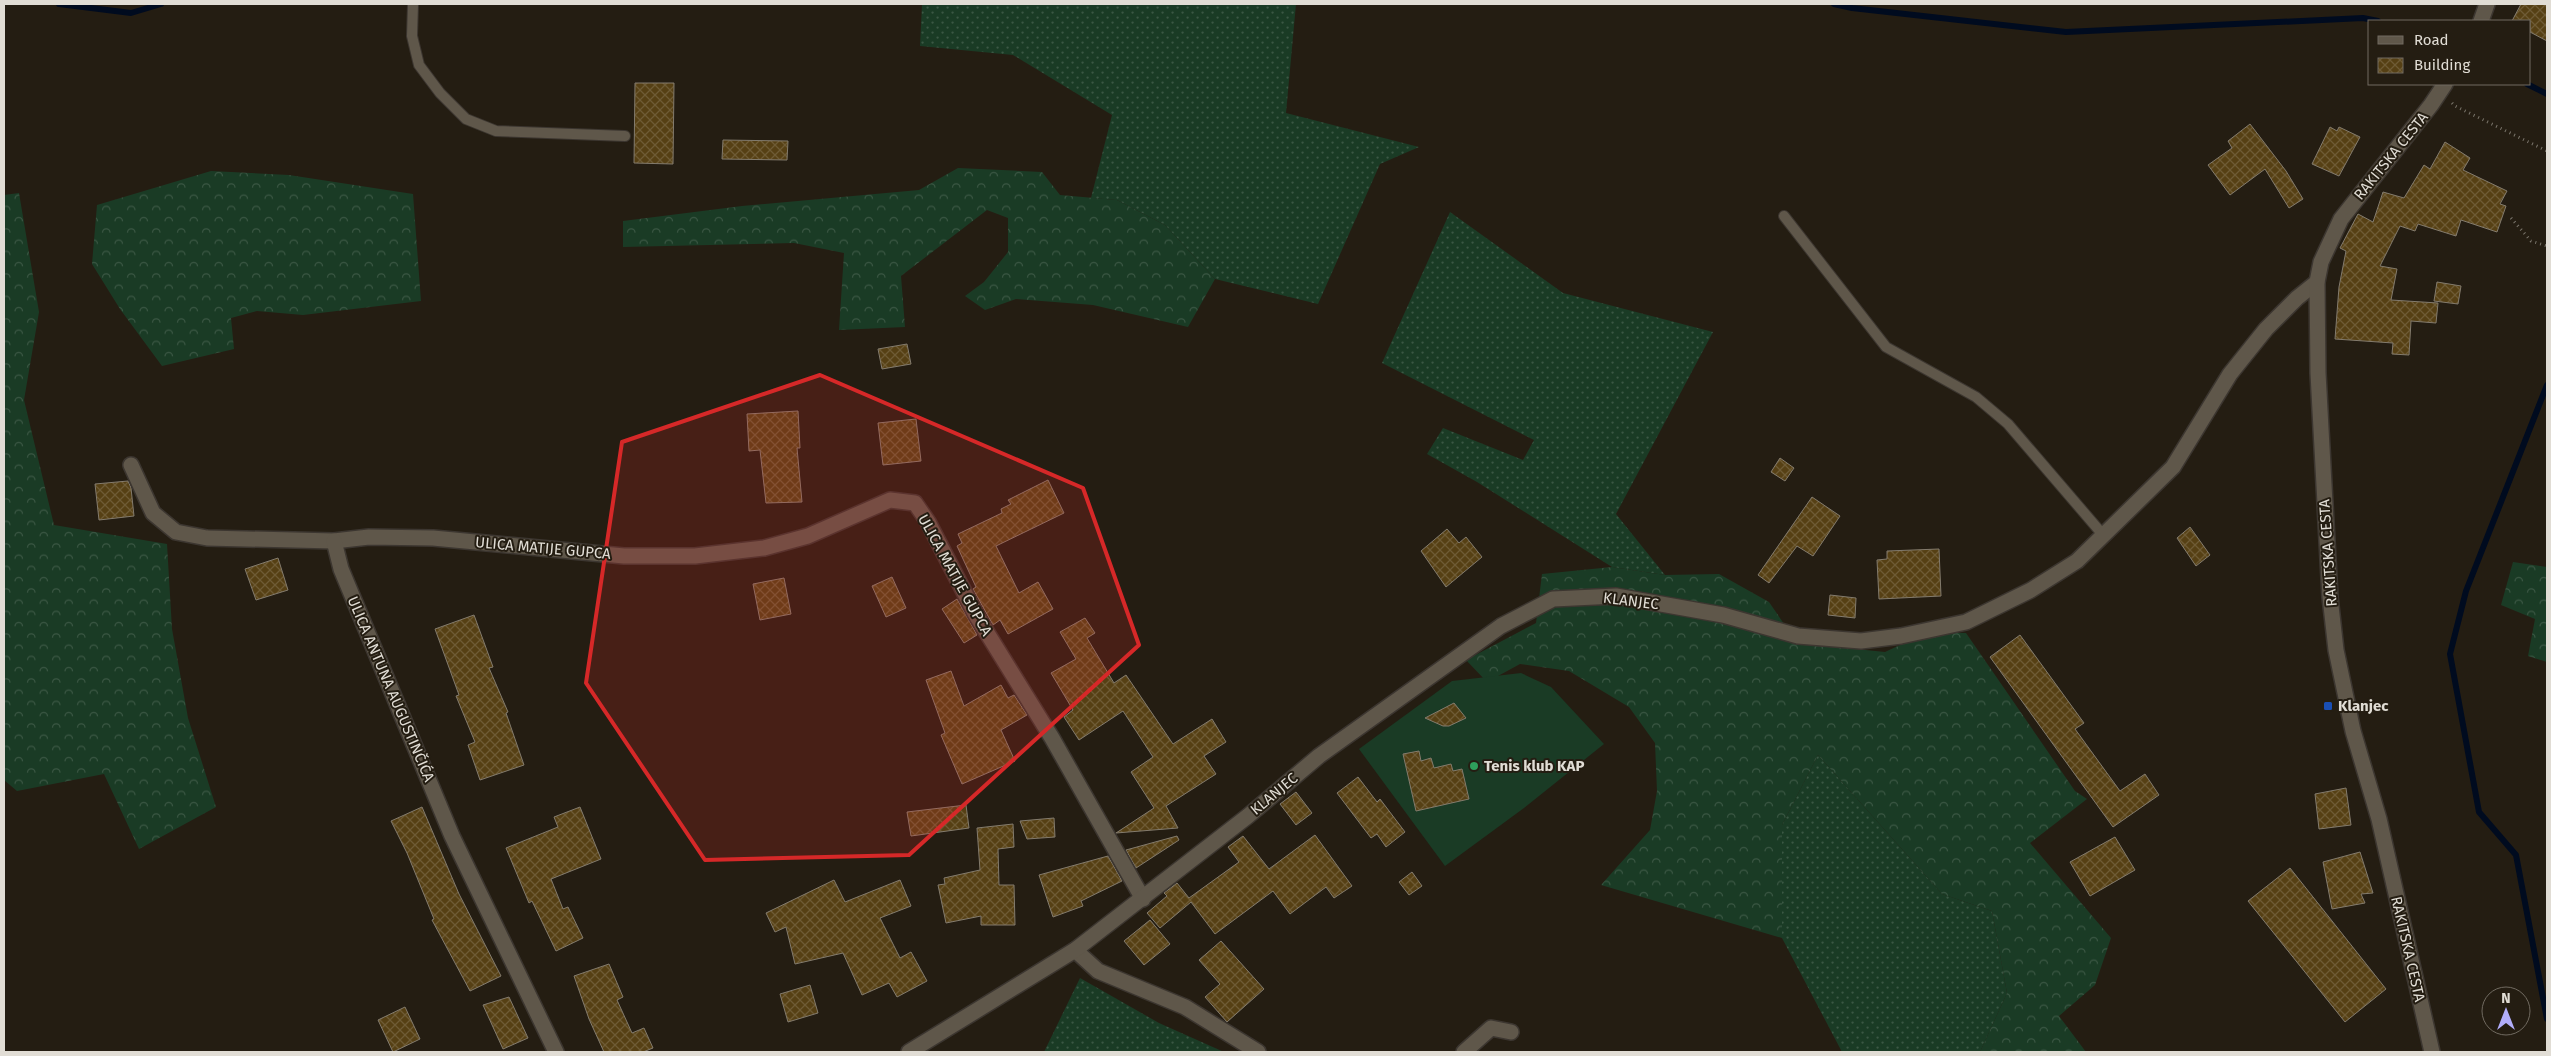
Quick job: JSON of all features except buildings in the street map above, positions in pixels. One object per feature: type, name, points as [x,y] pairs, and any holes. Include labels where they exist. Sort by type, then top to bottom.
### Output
[{"type":"street","points":[[2481,20],[2488,4]]},
{"type":"street","name":"RAKITSKA CESTA","points":[[2432,1052],[2378,819],[2353,731],[2336,650],[2330,597],[2318,373],[2317,282],[2321,262],[2341,218],[2444,87]]},
{"type":"street","name":"KLANJEC","points":[[909,1052],[1075,950],[1143,899],[1319,756],[1501,626],[1553,599],[1616,596],[1723,615],[1798,636],[1861,641],[1901,636],[1966,622],[2031,590],[2078,561],[2172,466],[2230,374],[2266,329],[2296,298],[2317,282]]},
{"type":"street","points":[[131,465],[153,513],[176,532],[207,538],[334,541]]},
{"type":"street","name":"ULICA MATIJE GUPCA","points":[[334,541],[369,537],[433,538],[624,556],[695,556],[764,548],[808,536],[890,500],[915,503],[928,522],[976,615],[1052,738],[1143,899]]},
{"type":"street","name":"ULICA ANTUNA AUGUSTINČIĆA","points":[[334,541],[341,569],[452,836],[556,1052]]},
{"type":"street","points":[[1075,950],[1098,971],[1185,1007],[1258,1052]]},
{"type":"street","points":[[1464,1052],[1491,1028],[1510,1032]]},
{"type":"lane","points":[[413,4],[412,36],[419,65],[440,93],[466,118],[496,131],[625,136]]},
{"type":"lane","points":[[1784,216],[1886,347],[1976,396],[2008,424],[2104,536]]},
{"type":"path","points":[[2444,87],[2455,106],[2547,151]]},
{"type":"path","points":[[2511,218],[2531,241],[2547,246]]},
{"type":"highlighted area","points":[[820,375],[1083,488],[1139,645],[909,855],[705,860],[586,683],[622,442]]},
{"type":"green space","points":[[922,4],[1296,4],[1286,113],[1419,147],[1380,164],[1318,304],[1215,279],[1165,225],[1117,200],[1091,198],[1112,115],[1013,55],[920,46]]},
{"type":"green space","points":[[958,168],[1042,172],[1060,195],[1117,200],[1165,225],[1215,279],[1188,327],[1093,305],[1016,299],[985,310],[965,296],[984,282],[1008,252],[1008,218],[987,210],[901,276],[905,327],[839,330],[844,253],[794,243],[623,247],[623,221],[742,206],[919,190]]},
{"type":"green space","points":[[211,171],[289,175],[413,194],[421,301],[303,315],[257,311],[231,318],[234,349],[162,366],[120,309],[92,264],[97,205]]},
{"type":"green space","points":[[19,193],[39,312],[24,400],[54,525],[167,544],[172,629],[188,718],[216,807],[139,849],[104,774],[17,791],[4,780],[4,195]]},
{"type":"green space","points":[[1450,212],[1563,293],[1713,332],[1616,514],[1665,575],[1612,567],[1477,482],[1427,454],[1443,428],[1523,460],[1534,440],[1382,363]]},
{"type":"green space","points":[[2513,562],[2547,567],[2547,662],[2528,656],[2535,619],[2501,605]]},
{"type":"green space","points":[[1612,567],[1665,575],[1719,574],[1769,602],[1797,643],[1885,652],[1928,632],[1966,633],[2075,791],[2087,799],[2030,843],[2111,938],[2095,985],[2059,1016],[2086,1052],[1980,1052],[2007,993],[1992,911],[1942,894],[1818,755],[1782,825],[1782,938],[1601,885],[1650,830],[1657,791],[1655,743],[1629,707],[1569,671],[1520,664],[1487,682],[1466,660],[1536,623],[1542,574]]},
{"type":"green space","name":"Tenis klub KAP","points":[[1521,673],[1551,687],[1604,744],[1524,808],[1445,866],[1359,749],[1452,681]]},
{"type":"green space","points":[[1818,755],[1942,894],[1992,911],[2007,993],[1980,1052],[1842,1052],[1782,938],[1782,825]]},
{"type":"green space","points":[[1080,978],[1159,1023],[1224,1052],[1044,1052]]},
{"type":"waterway","points":[[59,4],[131,13],[161,4]]},
{"type":"waterway","points":[[1834,4],[1852,8],[2066,32],[2363,18],[2373,20]]},
{"type":"waterway","points":[[2529,85],[2547,94]]},
{"type":"waterway","points":[[2547,385],[2466,591],[2450,654],[2479,812],[2516,855],[2547,1019]]},
{"type":"place","name":"Klanjec","points":[[2328,706]]},
{"type":"place","name":"Tenis klub KAP","points":[[1474,766]]}]
